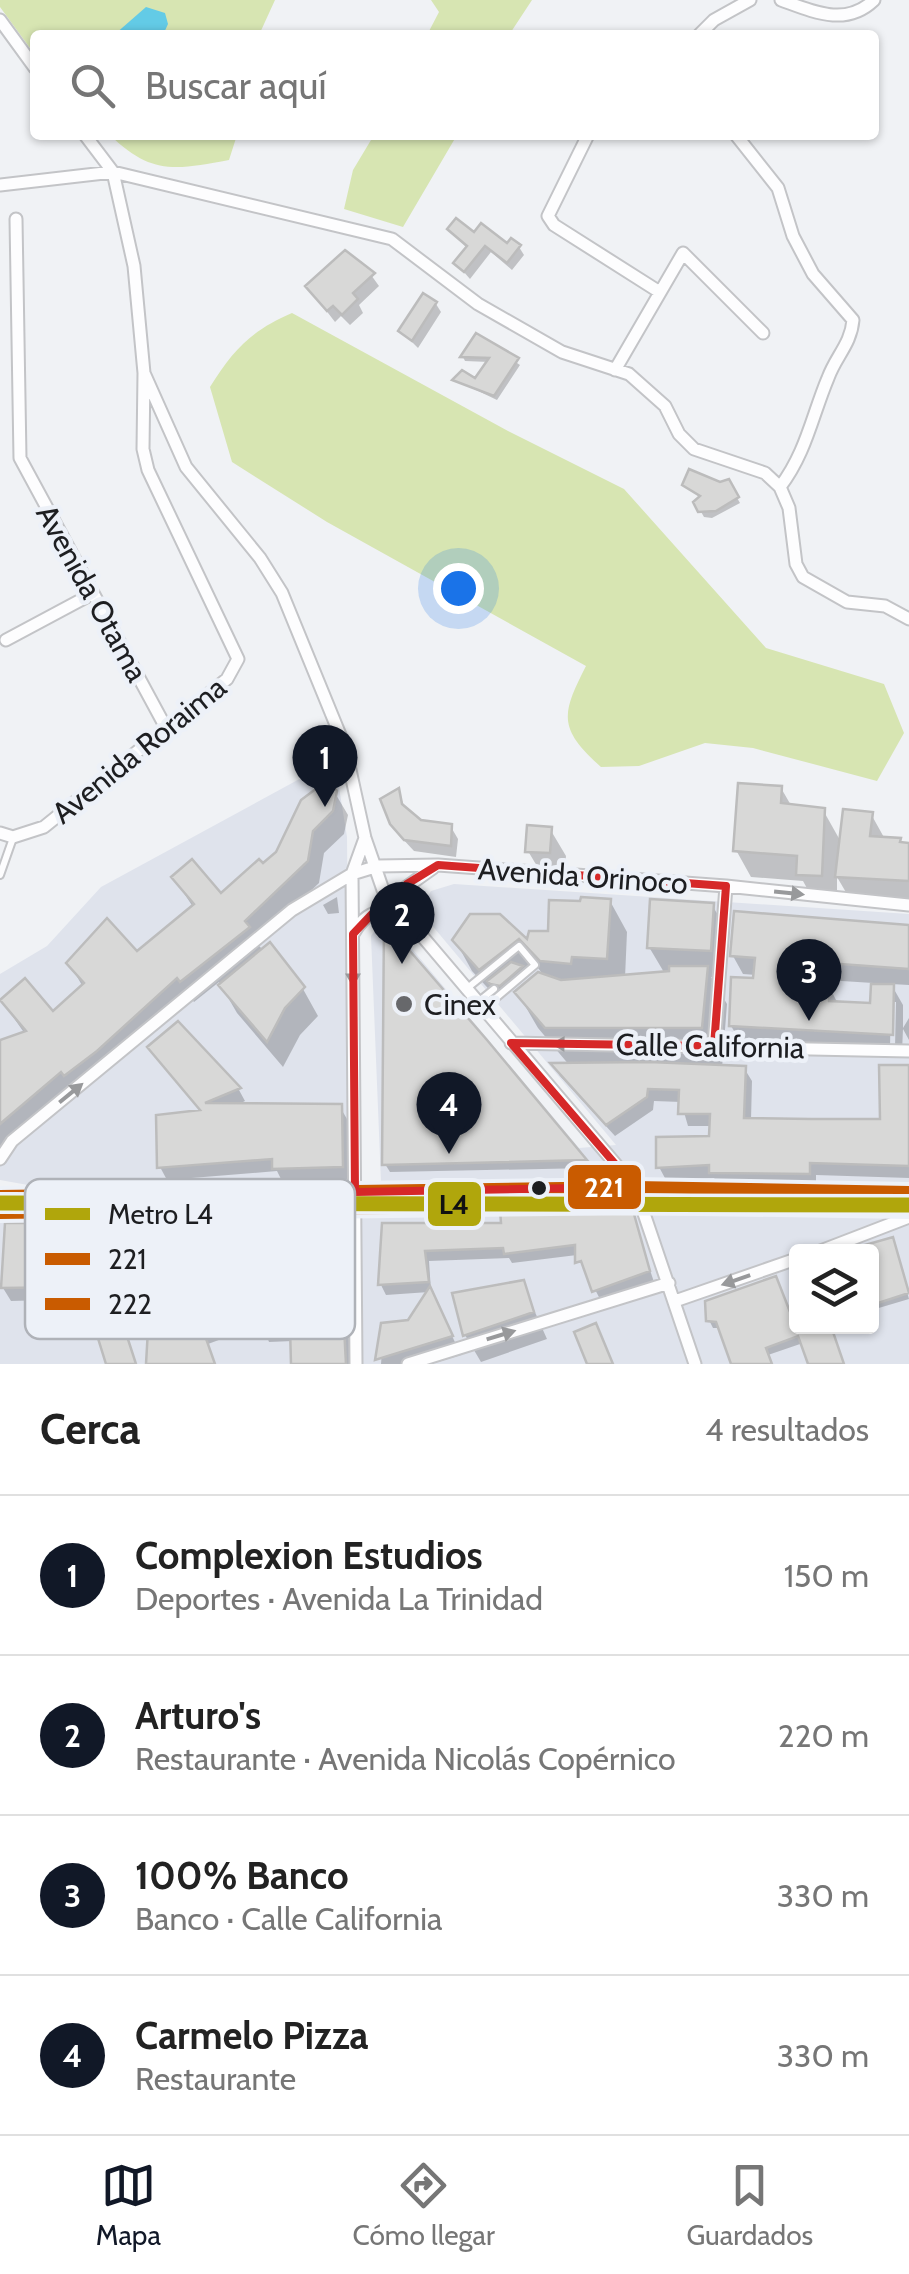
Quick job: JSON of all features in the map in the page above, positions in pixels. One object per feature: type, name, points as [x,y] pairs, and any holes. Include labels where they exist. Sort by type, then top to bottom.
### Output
[{"type":"street","points":[[704,30],[750,0]]},
{"type":"street","points":[[781,0],[820,15],[841,16],[861,13],[874,0]]},
{"type":"street","points":[[0,20],[30,61]]},
{"type":"street","name":"Avenida Roraima","points":[[14,837],[44,826],[232,674],[238,659],[148,470],[143,449],[144,372],[134,266],[114,172],[89,140]]},
{"type":"street","points":[[586,140],[548,216],[554,225],[658,291]]},
{"type":"street","points":[[740,140],[778,188],[793,236],[813,274],[853,320],[851,338],[830,372],[808,442],[780,487]]},
{"type":"street","points":[[0,185],[114,172],[392,239],[478,304],[562,352],[628,374],[666,406],[686,444],[748,464],[780,487],[803,578],[847,602],[886,606],[909,619]]},
{"type":"street","name":"Avenida Otama","points":[[16,220],[20,458],[165,726]]},
{"type":"street","points":[[616,370],[658,291],[684,253],[763,334]]},
{"type":"street","points":[[144,372],[186,467],[260,558],[282,593],[345,747],[366,838],[383,890],[636,1187],[695,1364]]},
{"type":"street","points":[[6,640],[92,594]]},
{"type":"street","points":[[0,833],[14,837]]},
{"type":"street","points":[[355,1179],[352,874],[366,838]]},
{"type":"street","points":[[402,916],[402,890],[413,878],[438,865]]},
{"type":"street","name":"Avenida Orinoco","points":[[0,1158],[12,1141],[292,910],[352,874],[378,866],[438,865],[726,886],[909,905]]},
{"type":"street","points":[[714,1046],[726,886]]},
{"type":"street","points":[[353,934],[365,918],[378,911],[402,916]]},
{"type":"street","name":"Calle California","points":[[511,1043],[909,1051]]},
{"type":"street","points":[[356,1364],[355,1192],[636,1187],[909,1192]]},
{"type":"street","points":[[0,1196],[25,1196]]},
{"type":"street","points":[[839,1244],[909,1217]]},
{"type":"street","points":[[674,1301],[789,1261]]},
{"type":"street","points":[[408,1364],[669,1283]]},
{"type":"lane","points":[[0,875],[14,837]]},
{"type":"lane","points":[[465,990],[520,946],[535,965],[479,1006]]},
{"type":"lane","points":[[479,1006],[494,988]]},
{"type":"highlighted area","points":[[438,865],[726,886],[714,1046],[511,1043],[635,1187],[355,1192],[353,934],[372,914],[396,909],[407,884]]},
{"type":"shaded area","points":[[327,764],[338,781],[347,837],[350,1179],[25,1179],[25,1184],[0,1180],[0,974],[47,946],[101,887]]},
{"type":"shaded area","points":[[454,884],[909,914],[909,1364],[0,1364],[0,1215],[25,1214],[25,1339],[355,1339],[355,1208],[382,1207],[371,936],[380,923],[392,925],[579,1148],[616,1145],[425,917],[431,891]]},
{"type":"green space","points":[[0,0],[275,0],[261,30],[30,30],[30,48],[0,7]]},
{"type":"green space","points":[[431,0],[532,0],[512,30],[430,30],[439,12]]},
{"type":"green space","points":[[116,140],[235,140],[229,160],[193,166],[151,163]]},
{"type":"green space","points":[[371,140],[454,140],[403,227],[344,209],[353,170]]},
{"type":"green space","points":[[292,313],[508,431],[624,489],[766,648],[884,684],[904,733],[877,781],[753,748],[705,743],[639,766],[601,767],[577,742],[568,720],[572,697],[586,666],[327,522],[232,462],[210,387],[245,342]]},
{"type":"water","points":[[146,7],[165,13],[168,24],[165,30],[120,30]]},
{"type":"building","points":[[456,218],[474,232],[481,223],[507,243],[511,238],[521,245],[507,263],[485,246],[464,272],[453,263],[467,246],[447,229]]},
{"type":"building","points":[[345,250],[375,273],[353,293],[358,299],[342,315],[333,306],[327,311],[305,286]]},
{"type":"building","points":[[423,293],[437,302],[412,341],[398,331]]},
{"type":"building","points":[[476,333],[519,358],[494,396],[452,380],[462,370],[475,378],[489,358],[460,357]]},
{"type":"building","points":[[689,469],[720,482],[729,479],[739,497],[716,511],[698,512],[693,502],[700,496],[682,485]]},
{"type":"building","points":[[329,779],[337,791],[333,811],[313,831],[308,861],[245,921],[250,927],[180,982],[177,978],[97,1051],[64,1076],[61,1072],[0,1124],[0,1040],[26,1031],[0,1000],[25,978],[53,1011],[84,983],[66,963],[107,918],[137,951],[194,904],[171,877],[192,859],[221,893],[259,859],[263,863],[276,852],[301,800]]},
{"type":"building","points":[[738,783],[782,786],[781,803],[825,808],[822,876],[796,875],[797,856],[733,851]]},
{"type":"building","points":[[399,788],[402,804],[421,820],[452,824],[451,846],[404,840],[390,824],[380,799]]},
{"type":"building","points":[[843,809],[873,812],[870,836],[901,838],[900,842],[909,843],[909,881],[835,877]]},
{"type":"building","points":[[527,825],[552,827],[550,853],[525,852]]},
{"type":"building","points":[[581,897],[611,899],[607,959],[572,957],[571,964],[540,961],[519,939],[479,970],[452,940],[470,914],[500,914],[527,939],[529,931],[548,931],[549,900],[580,901]]},
{"type":"building","points":[[650,899],[714,903],[711,951],[647,948]]},
{"type":"building","points":[[734,911],[909,925],[909,969],[786,960],[784,979],[829,980],[829,1001],[870,1003],[871,984],[894,984],[893,1035],[729,1026],[731,977],[753,978],[755,958],[730,956]]},
{"type":"building","points":[[384,921],[487,1040],[587,1160],[382,1165]]},
{"type":"building","points":[[270,942],[305,987],[285,1008],[267,1042],[218,985]]},
{"type":"building","points":[[511,962],[523,966],[500,986],[487,981]]},
{"type":"building","points":[[669,966],[708,966],[702,1028],[545,1028],[514,992],[538,972],[561,980],[669,971]]},
{"type":"building","points":[[178,1021],[241,1088],[205,1103],[342,1104],[343,1167],[272,1169],[272,1159],[157,1168],[156,1115],[200,1110],[147,1047]]},
{"type":"building","points":[[550,1063],[746,1066],[744,1118],[811,1119],[880,1119],[879,1065],[909,1065],[909,1166],[810,1163],[810,1174],[709,1173],[709,1165],[656,1168],[656,1137],[709,1136],[710,1114],[678,1114],[679,1090],[648,1089],[647,1097],[606,1125]]},
{"type":"building","points":[[632,1207],[650,1271],[592,1292],[581,1261],[575,1263],[575,1245],[504,1254],[503,1248],[425,1251],[429,1282],[378,1285],[382,1223],[501,1223],[500,1210]]},
{"type":"building","points":[[5,1223],[25,1223],[25,1288],[1,1288]]},
{"type":"building","points":[[893,1237],[909,1293],[879,1303],[879,1244],[868,1244]]},
{"type":"building","points":[[776,1276],[789,1309],[789,1334],[834,1334],[844,1364],[808,1364],[798,1336],[766,1348],[772,1364],[731,1364],[716,1322],[706,1321],[705,1301]]},
{"type":"building","points":[[524,1280],[534,1312],[463,1336],[452,1293]]},
{"type":"building","points":[[430,1286],[453,1336],[375,1360],[381,1323],[408,1320]]},
{"type":"building","points":[[596,1323],[613,1364],[587,1364],[574,1332]]},
{"type":"building","points":[[98,1339],[128,1339],[136,1364],[106,1364]]},
{"type":"building","points":[[147,1339],[206,1339],[215,1364],[146,1364]]},
{"type":"building","points":[[290,1339],[345,1339],[346,1364],[291,1364]]},
{"type":"metro line","name":"L4","points":[[0,1203],[25,1203]]},
{"type":"metro line","name":"L4","points":[[355,1204],[909,1205]]},
{"type":"transit line","name":"221","points":[[355,1191],[635,1187],[909,1192]]},
{"type":"transit line","name":"221","points":[[0,1196],[25,1196]]},
{"type":"transit line","name":"222","points":[[355,1209],[635,1205],[909,1209]]},
{"type":"transit line","name":"222","points":[[0,1213],[25,1213]]},
{"type":"place","name":"Complexion Estudios","points":[[325,807]]},
{"type":"place","name":"Arturo's","points":[[402,964]]},
{"type":"place","name":"Cinex","points":[[404,1004]]},
{"type":"place","name":"100% Banco","points":[[809,1021]]},
{"type":"place","name":"Carmelo Pizza","points":[[449,1154]]}]
